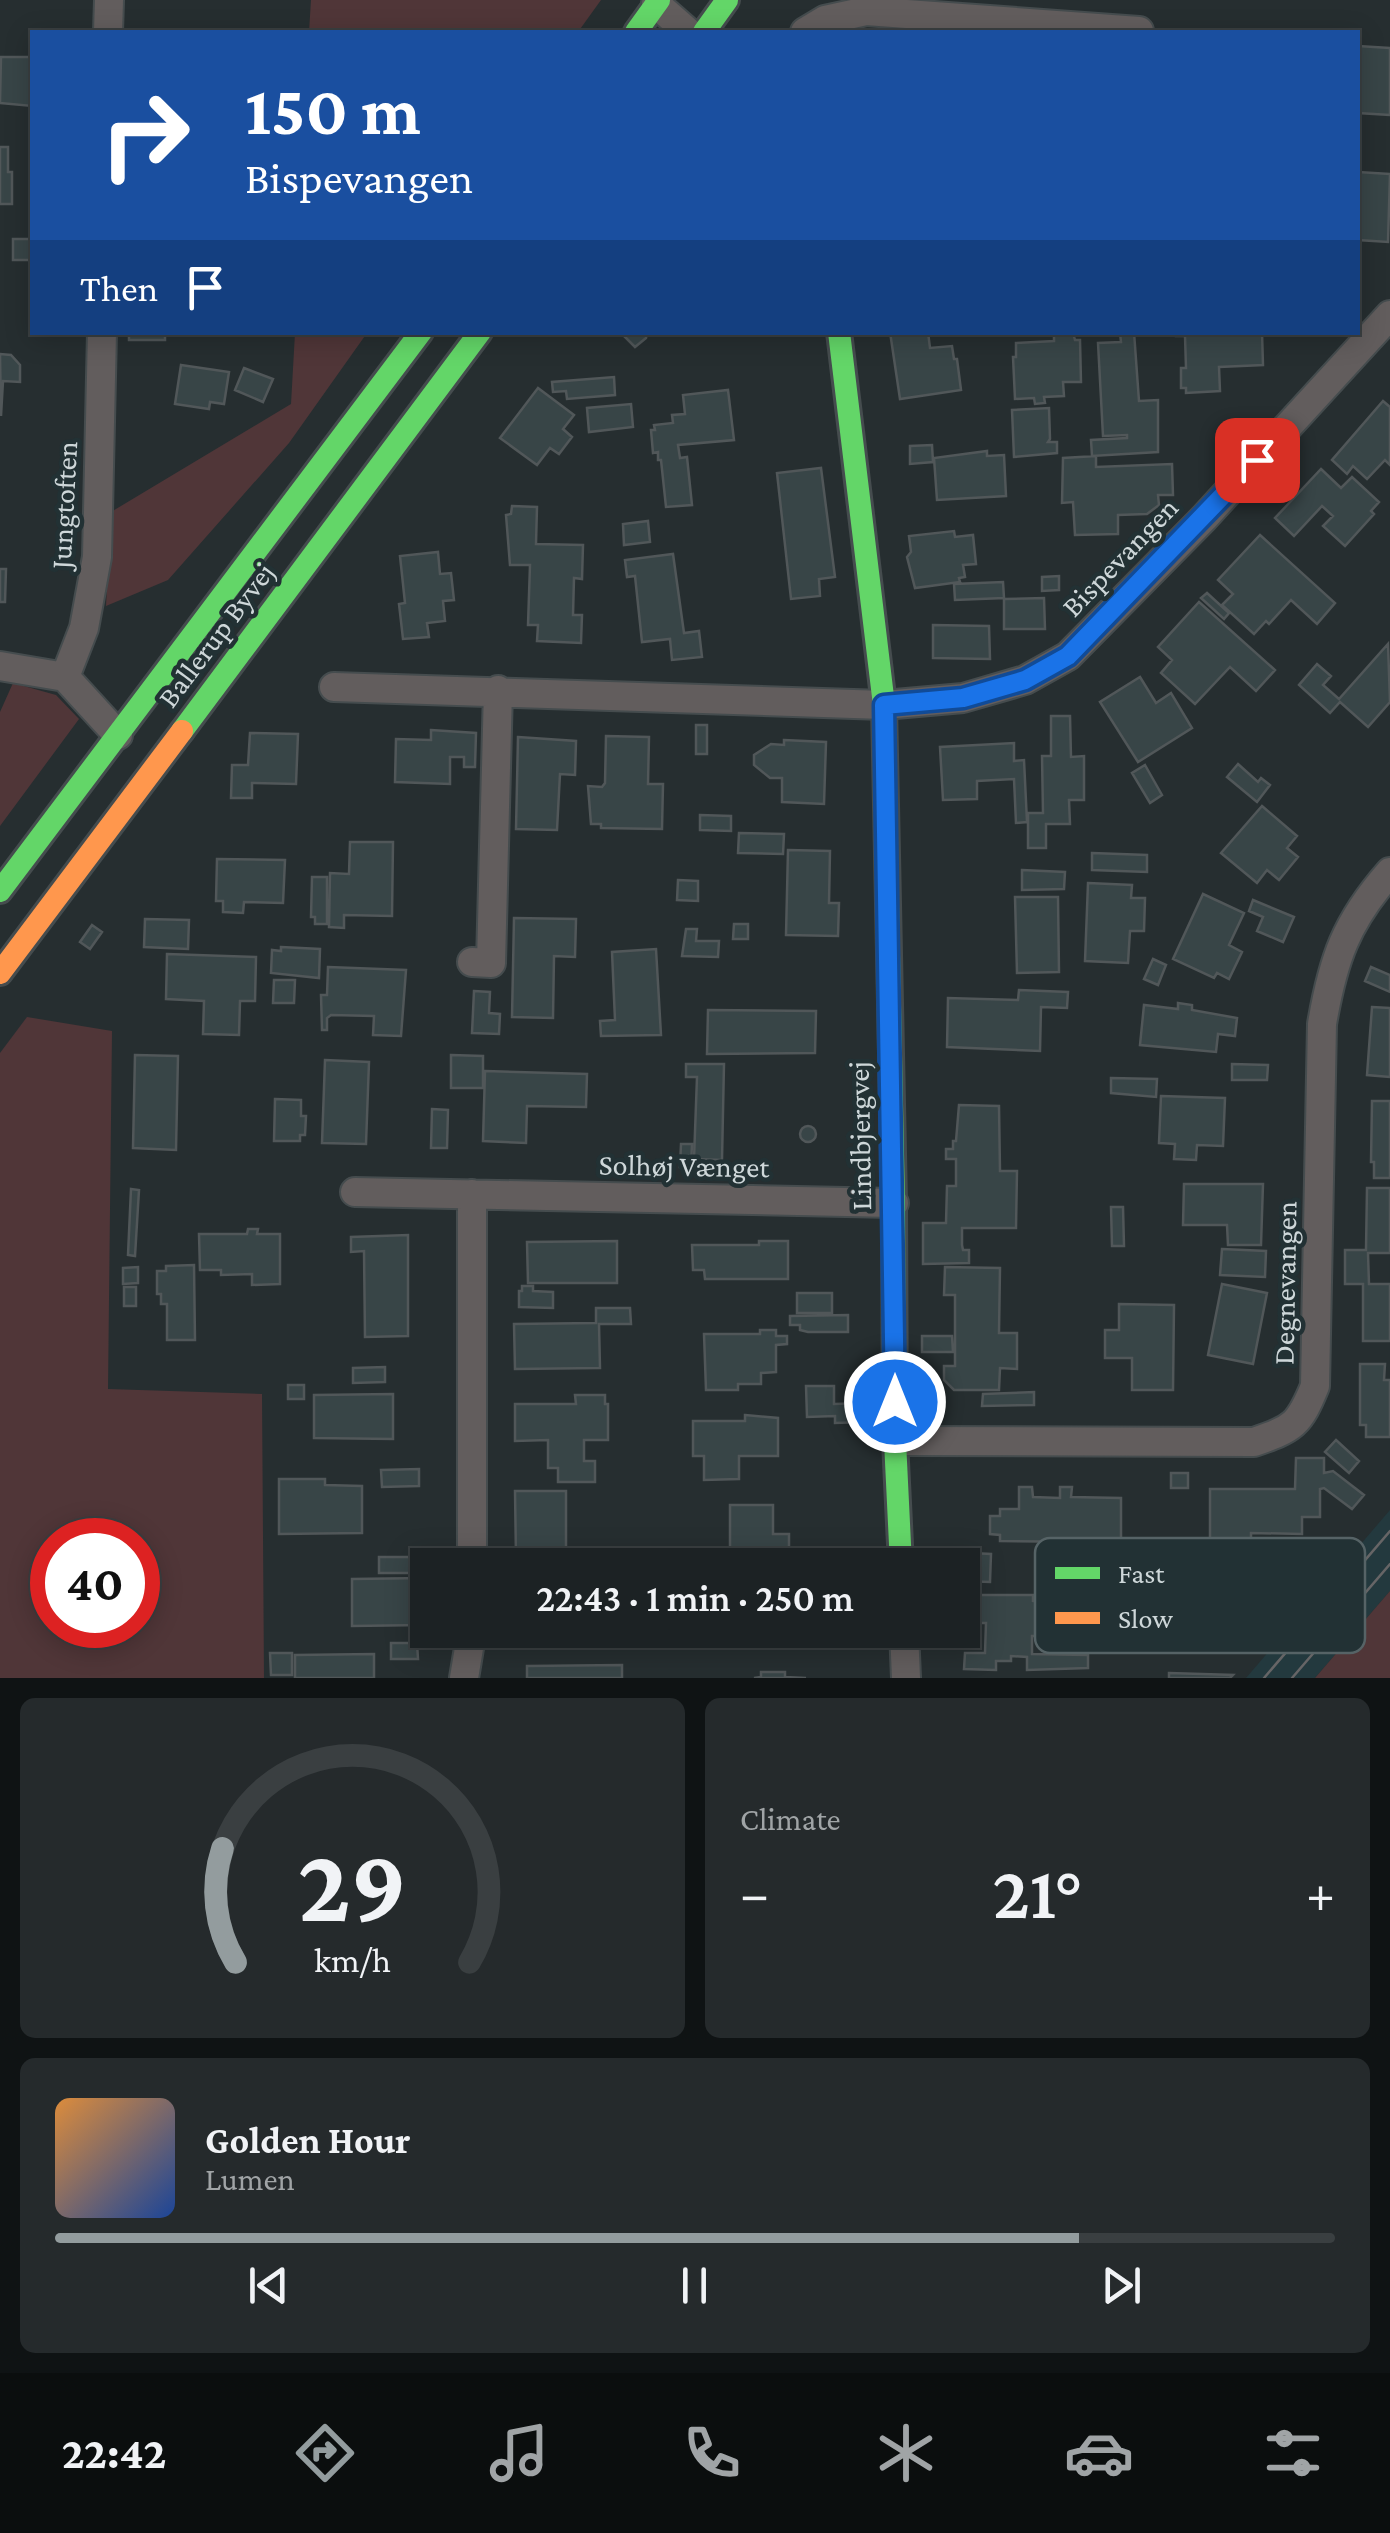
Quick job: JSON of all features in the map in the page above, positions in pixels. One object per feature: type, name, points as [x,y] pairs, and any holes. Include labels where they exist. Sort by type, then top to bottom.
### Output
[{"type":"main road","points":[[705,30],[727,0]]},
{"type":"main road","points":[[637,30],[657,2]]},
{"type":"main road","name":"Ballerup Byvej","points":[[0,892],[419,335]]},
{"type":"main road","name":"Ballerup Byvej","points":[[0,973],[478,335]]},
{"type":"main road","name":"Lindbjergvej","points":[[839,335],[884,705],[895,1441],[900,1548]]},
{"type":"street","points":[[108,30],[109,0]]},
{"type":"street","points":[[657,2],[686,30]]},
{"type":"street","points":[[808,30],[825,20],[866,11],[1113,30]]},
{"type":"street","name":"Bispevangen","points":[[884,705],[963,698],[1025,680],[1068,656],[1204,518],[1390,316]]},
{"type":"street","name":"Jungtoften","points":[[65,676],[84,628],[97,557],[102,335]]},
{"type":"street","points":[[0,666],[65,676],[118,735]]},
{"type":"street","points":[[334,687],[884,705]]},
{"type":"street","points":[[472,962],[491,962],[498,690]]},
{"type":"street","name":"Degnevangen","points":[[895,1441],[1254,1442],[1282,1432],[1302,1418],[1315,1386],[1322,1024],[1332,967],[1360,905],[1390,872]]},
{"type":"street","name":"Solhøj Vænget","points":[[355,1192],[894,1203]]},
{"type":"street","points":[[472,1194],[472,1548]]},
{"type":"street","points":[[464,1678],[469,1648]]},
{"type":"street","points":[[905,1648],[906,1678]]},
{"type":"shaded area","points":[[311,0],[601,0],[579,30],[309,30]]},
{"type":"shaded area","points":[[295,335],[366,335],[289,443],[168,580],[106,606],[111,512],[291,404]]},
{"type":"shaded area","points":[[13,683],[56,695],[79,719],[0,826],[0,712]]},
{"type":"shaded area","points":[[27,1017],[112,1031],[108,1389],[262,1394],[264,1678],[0,1678],[0,1053]]},
{"type":"shaded area","points":[[1390,1510],[1390,1591],[1365,1620],[1365,1539]]},
{"type":"shaded area","points":[[1390,1591],[1390,1678],[1315,1678],[1337,1653],[1365,1653],[1365,1620]]},
{"type":"shaded area","points":[[1267,1653],[1337,1653],[1315,1678],[1246,1678]]},
{"type":"building","points":[[1360,46],[1390,48],[1390,115],[1360,113]]},
{"type":"building","points":[[1,57],[30,57],[30,106],[0,103]]},
{"type":"building","points":[[0,147],[8,147],[12,204],[0,204]]},
{"type":"building","points":[[1360,172],[1390,174],[1388,242],[1360,240]]},
{"type":"building","points":[[13,239],[30,239],[30,260],[13,260]]},
{"type":"building","points":[[129,335],[165,335],[165,340],[129,340]]},
{"type":"building","points":[[623,335],[646,335],[635,347]]},
{"type":"building","points":[[890,335],[928,335],[930,348],[952,346],[961,390],[900,399]]},
{"type":"building","points":[[1054,335],[1080,335],[1074,336],[1080,340],[1081,382],[1063,382],[1064,396],[1044,397],[1045,403],[1035,404],[1034,398],[1015,399],[1016,343],[1054,341]]},
{"type":"building","points":[[1120,335],[1134,335],[1139,401],[1158,400],[1158,452],[1092,456],[1091,440],[1127,438],[1103,436],[1098,343],[1121,342]]},
{"type":"building","points":[[1262,335],[1263,365],[1219,367],[1220,391],[1186,393],[1186,388],[1181,388],[1181,368],[1186,368],[1185,336],[1176,336]]},
{"type":"building","points":[[0,354],[11,355],[20,365],[20,382],[3,381],[1,416]]},
{"type":"building","points":[[181,365],[229,372],[224,404],[210,402],[209,409],[175,404]]},
{"type":"building","points":[[244,368],[273,379],[263,402],[235,390]]},
{"type":"building","points":[[614,377],[615,395],[567,399],[566,391],[553,392],[552,382]]},
{"type":"building","points":[[538,388],[574,415],[563,429],[572,437],[559,454],[550,448],[537,465],[500,438]]},
{"type":"building","points":[[728,390],[734,440],[678,445],[680,458],[687,457],[692,505],[666,507],[661,460],[658,452],[653,453],[651,430],[655,430],[654,425],[673,423],[672,415],[685,414],[683,395]]},
{"type":"building","points":[[1383,401],[1390,407],[1390,465],[1385,460],[1367,479],[1353,466],[1347,474],[1332,460]]},
{"type":"building","points":[[631,404],[633,427],[589,432],[587,408]]},
{"type":"building","points":[[1049,408],[1048,442],[1057,442],[1057,453],[1014,457],[1012,410]]},
{"type":"building","points":[[932,445],[933,462],[910,464],[910,446]]},
{"type":"building","points":[[987,451],[987,456],[1004,455],[1006,496],[937,500],[934,458]]},
{"type":"building","points":[[1096,456],[1096,467],[1172,464],[1173,495],[1158,495],[1159,505],[1147,514],[1118,515],[1118,534],[1075,535],[1073,502],[1062,503],[1063,458]]},
{"type":"building","points":[[821,468],[835,577],[819,579],[820,596],[791,599],[777,473]]},
{"type":"building","points":[[1321,469],[1341,488],[1352,477],[1379,502],[1371,511],[1374,514],[1345,546],[1323,526],[1333,516],[1322,506],[1294,536],[1275,518]]},
{"type":"building","points":[[512,506],[537,507],[536,544],[583,545],[582,579],[574,578],[573,615],[582,615],[581,643],[537,641],[538,625],[528,625],[530,565],[510,565],[506,515],[511,514]]},
{"type":"building","points":[[648,521],[650,542],[624,545],[623,524]]},
{"type":"building","points":[[954,531],[955,537],[973,535],[976,564],[963,565],[965,577],[959,578],[960,582],[915,588],[907,557],[911,552],[909,536]]},
{"type":"building","points":[[1260,535],[1335,603],[1317,624],[1291,600],[1254,634],[1222,605],[1233,594],[1218,580]]},
{"type":"building","points":[[438,552],[440,574],[451,573],[454,600],[443,601],[445,621],[427,623],[429,637],[403,639],[399,604],[405,603],[400,556]]},
{"type":"building","points":[[673,554],[684,633],[699,631],[702,657],[672,660],[670,639],[642,642],[635,576],[627,577],[625,560]]},
{"type":"building","points":[[0,569],[6,569],[5,602],[0,602]]},
{"type":"building","points":[[1059,576],[1059,590],[1042,591],[1042,577]]},
{"type":"building","points":[[1003,582],[1004,598],[955,600],[954,584]]},
{"type":"building","points":[[1207,593],[1229,613],[1224,619],[1201,598]]},
{"type":"building","points":[[1044,598],[1045,629],[1004,629],[1004,599]]},
{"type":"building","points":[[1199,602],[1275,670],[1256,691],[1230,667],[1195,704],[1161,673],[1172,660],[1158,647]]},
{"type":"building","points":[[933,625],[989,626],[990,659],[933,658]]},
{"type":"building","points":[[1388,644],[1390,702],[1368,727],[1340,702],[1330,713],[1299,685],[1317,664],[1331,676],[1323,685],[1339,699]]},
{"type":"building","points":[[1140,677],[1156,703],[1171,693],[1192,728],[1138,762],[1100,702]]},
{"type":"building","points":[[1051,716],[1070,716],[1071,757],[1084,756],[1084,800],[1069,800],[1070,824],[1046,824],[1046,848],[1028,848],[1028,813],[1043,813],[1042,756],[1051,756]]},
{"type":"building","points":[[696,725],[707,725],[707,754],[696,754]]},
{"type":"building","points":[[431,730],[476,733],[475,767],[464,767],[464,757],[450,757],[450,784],[395,782],[396,739],[431,740]]},
{"type":"building","points":[[250,733],[298,734],[296,784],[252,783],[252,798],[231,798],[232,765],[248,765]]},
{"type":"building","points":[[606,736],[649,737],[648,784],[663,784],[662,829],[601,828],[601,824],[591,824],[588,786],[602,787],[605,783]]},
{"type":"building","points":[[518,737],[576,741],[575,775],[560,774],[557,830],[516,829]]},
{"type":"building","points":[[784,740],[826,742],[824,804],[782,802],[782,778],[770,778],[754,765],[754,755],[771,744],[784,745]]},
{"type":"building","points":[[1014,743],[1014,761],[1024,760],[1027,822],[1016,823],[1014,779],[977,781],[977,799],[943,800],[940,747]]},
{"type":"building","points":[[1238,764],[1258,782],[1261,778],[1270,785],[1257,802],[1227,777]]},
{"type":"building","points":[[1145,765],[1162,795],[1150,803],[1132,773]]},
{"type":"building","points":[[1262,806],[1297,836],[1287,848],[1298,857],[1279,880],[1267,870],[1257,883],[1221,853]]},
{"type":"building","points":[[700,815],[731,816],[731,831],[700,830]]},
{"type":"building","points":[[739,833],[784,834],[783,854],[738,853]]},
{"type":"building","points":[[350,842],[393,842],[392,916],[344,915],[344,928],[329,927],[330,873],[349,874]]},
{"type":"building","points":[[788,850],[830,851],[829,903],[839,903],[838,936],[786,935]]},
{"type":"building","points":[[1092,853],[1147,855],[1147,872],[1092,870]]},
{"type":"building","points":[[217,859],[285,860],[283,903],[244,902],[243,913],[223,912],[223,901],[216,901]]},
{"type":"building","points":[[1022,870],[1065,872],[1064,889],[1022,890]]},
{"type":"building","points":[[312,877],[327,877],[327,924],[315,924],[315,917],[311,917]]},
{"type":"building","points":[[678,880],[698,881],[698,901],[677,900]]},
{"type":"building","points":[[1088,883],[1132,885],[1131,898],[1145,898],[1144,931],[1130,931],[1128,963],[1085,961]]},
{"type":"building","points":[[1203,894],[1244,913],[1229,945],[1242,952],[1229,979],[1217,973],[1214,978],[1173,959]]},
{"type":"building","points":[[1015,897],[1058,897],[1059,972],[1017,973]]},
{"type":"building","points":[[1253,900],[1294,917],[1283,942],[1257,931],[1263,917],[1249,911]]},
{"type":"building","points":[[514,918],[576,919],[575,957],[554,956],[553,1018],[512,1017]]},
{"type":"building","points":[[145,919],[189,920],[188,949],[144,947]]},
{"type":"building","points":[[734,924],[748,924],[748,939],[733,939]]},
{"type":"building","points":[[92,925],[102,932],[90,949],[80,942]]},
{"type":"building","points":[[686,929],[697,929],[696,941],[719,941],[718,957],[682,956]]},
{"type":"building","points":[[281,947],[320,949],[319,978],[271,973],[272,950],[281,951]]},
{"type":"building","points":[[656,949],[661,1035],[601,1036],[600,1021],[615,1020],[612,952]]},
{"type":"building","points":[[167,954],[256,957],[255,1001],[240,1001],[239,1035],[203,1034],[204,1001],[166,999]]},
{"type":"building","points":[[1153,959],[1166,965],[1158,985],[1144,979]]},
{"type":"building","points":[[328,967],[406,970],[401,1036],[373,1035],[374,1016],[331,1015],[327,1018],[327,1030],[322,1030],[321,995],[327,995]]},
{"type":"building","points":[[1371,967],[1390,975],[1390,992],[1365,981]]},
{"type":"building","points":[[274,980],[295,980],[294,1003],[273,1003]]},
{"type":"building","points":[[1019,990],[1068,992],[1067,1008],[1041,1007],[1040,1051],[947,1047],[948,998],[1018,1000]]},
{"type":"building","points":[[474,991],[490,992],[489,1013],[500,1014],[499,1034],[472,1033]]},
{"type":"building","points":[[1178,1003],[1192,1005],[1192,1010],[1237,1018],[1235,1036],[1218,1034],[1216,1052],[1140,1045],[1144,1005],[1178,1009]]},
{"type":"building","points":[[1372,1007],[1390,1008],[1390,1077],[1367,1075]]},
{"type":"building","points":[[708,1010],[816,1011],[815,1053],[707,1054]]},
{"type":"building","points":[[135,1055],[178,1056],[176,1150],[133,1148]]},
{"type":"building","points":[[451,1055],[483,1056],[483,1088],[451,1088]]},
{"type":"building","points":[[325,1060],[369,1062],[366,1144],[322,1143]]},
{"type":"building","points":[[686,1064],[724,1064],[722,1160],[694,1159],[697,1077],[686,1077]]},
{"type":"building","points":[[1232,1064],[1268,1065],[1267,1080],[1232,1080]]},
{"type":"building","points":[[485,1071],[587,1074],[586,1107],[527,1106],[526,1143],[483,1141]]},
{"type":"building","points":[[1111,1078],[1157,1079],[1156,1097],[1111,1093]]},
{"type":"building","points":[[1161,1096],[1225,1098],[1223,1146],[1197,1145],[1196,1160],[1174,1159],[1175,1144],[1159,1143]]},
{"type":"building","points":[[275,1099],[301,1100],[301,1116],[306,1116],[305,1135],[300,1135],[300,1141],[274,1141]]},
{"type":"building","points":[[1372,1101],[1390,1101],[1390,1178],[1374,1178]]},
{"type":"building","points":[[959,1105],[999,1106],[1000,1171],[1017,1171],[1016,1228],[962,1228],[963,1250],[969,1250],[969,1263],[923,1264],[923,1223],[946,1223],[947,1186],[956,1186],[956,1159],[946,1159],[946,1149],[953,1149],[956,1141]]},
{"type":"building","points":[[432,1109],[448,1110],[447,1148],[431,1148]]},
{"type":"building","points":[[808,1126],[816,1134],[808,1142],[800,1134]]},
{"type":"building","points":[[681,1144],[692,1144],[691,1167],[680,1167]]},
{"type":"building","points":[[1184,1184],[1263,1184],[1261,1245],[1228,1245],[1227,1225],[1183,1225]]},
{"type":"building","points":[[1367,1188],[1390,1188],[1390,1253],[1368,1253],[1369,1284],[1390,1284],[1390,1341],[1363,1341],[1363,1284],[1345,1284],[1345,1250],[1366,1250]]},
{"type":"building","points":[[131,1189],[139,1190],[135,1256],[128,1255]]},
{"type":"building","points":[[1111,1207],[1123,1207],[1124,1246],[1112,1246]]},
{"type":"building","points":[[248,1229],[258,1229],[257,1234],[280,1234],[280,1284],[252,1285],[252,1274],[221,1275],[221,1270],[200,1270],[199,1234],[247,1234]]},
{"type":"building","points":[[408,1235],[408,1336],[365,1337],[364,1251],[351,1252],[351,1237]]},
{"type":"building","points":[[617,1241],[617,1283],[528,1283],[527,1242]]},
{"type":"building","points":[[759,1241],[788,1241],[788,1279],[705,1279],[704,1270],[693,1270],[692,1245],[759,1245]]},
{"type":"building","points":[[1222,1249],[1266,1251],[1265,1277],[1220,1275]]},
{"type":"building","points":[[194,1265],[195,1340],[167,1340],[167,1304],[161,1304],[161,1294],[157,1294],[157,1271],[166,1271],[166,1266]]},
{"type":"building","points":[[138,1267],[138,1283],[123,1284],[123,1268]]},
{"type":"building","points":[[945,1267],[1000,1268],[999,1333],[1017,1333],[1017,1369],[1000,1368],[999,1390],[954,1390],[944,1380],[944,1366],[955,1366],[955,1295],[944,1295]]},
{"type":"building","points":[[1222,1284],[1267,1293],[1253,1364],[1208,1355]]},
{"type":"building","points":[[522,1286],[553,1292],[553,1308],[519,1307]]},
{"type":"building","points":[[124,1287],[136,1287],[136,1306],[124,1306]]},
{"type":"building","points":[[797,1293],[832,1293],[832,1313],[797,1313]]},
{"type":"building","points":[[1119,1304],[1174,1305],[1173,1390],[1132,1390],[1132,1358],[1105,1358],[1105,1330],[1119,1330]]},
{"type":"building","points":[[596,1308],[630,1308],[631,1324],[599,1324],[600,1368],[515,1369],[514,1324],[596,1323]]},
{"type":"building","points":[[848,1315],[848,1332],[808,1332],[800,1330],[800,1325],[790,1325],[790,1316]]},
{"type":"building","points":[[760,1330],[776,1330],[776,1336],[787,1336],[787,1344],[776,1345],[776,1372],[761,1373],[761,1384],[738,1384],[738,1390],[706,1390],[704,1334],[760,1334]]},
{"type":"building","points":[[922,1336],[952,1336],[953,1352],[922,1352]]},
{"type":"building","points":[[1360,1364],[1385,1364],[1384,1380],[1390,1380],[1390,1437],[1366,1437],[1366,1425],[1360,1425]]},
{"type":"building","points":[[385,1367],[385,1382],[353,1383],[353,1368]]},
{"type":"building","points":[[288,1385],[304,1385],[304,1399],[288,1399]]},
{"type":"building","points":[[806,1386],[834,1386],[834,1404],[864,1403],[864,1422],[835,1423],[835,1416],[807,1417]]},
{"type":"building","points":[[1034,1392],[1034,1405],[982,1406],[983,1394]]},
{"type":"building","points":[[393,1394],[393,1439],[314,1438],[314,1395]]},
{"type":"building","points":[[575,1395],[605,1395],[608,1404],[608,1440],[584,1440],[584,1461],[595,1461],[595,1482],[558,1482],[558,1468],[548,1468],[548,1440],[515,1441],[515,1404],[576,1404]]},
{"type":"building","points":[[745,1415],[778,1418],[778,1456],[739,1456],[739,1479],[704,1480],[704,1456],[693,1456],[693,1421],[745,1421]]},
{"type":"building","points":[[1336,1440],[1359,1461],[1349,1473],[1325,1452]]},
{"type":"building","points":[[1296,1458],[1324,1458],[1324,1473],[1333,1471],[1364,1495],[1352,1509],[1320,1489],[1320,1517],[1302,1517],[1302,1534],[1251,1533],[1251,1538],[1210,1538],[1210,1489],[1295,1489]]},
{"type":"building","points":[[419,1469],[419,1486],[382,1487],[381,1470]]},
{"type":"building","points":[[1171,1473],[1188,1473],[1188,1488],[1171,1488]]},
{"type":"building","points":[[279,1479],[325,1479],[325,1485],[362,1486],[362,1533],[279,1534]]},
{"type":"building","points":[[1019,1487],[1032,1487],[1033,1497],[1060,1498],[1060,1487],[1072,1487],[1071,1497],[1121,1498],[1121,1538],[1000,1541],[1000,1535],[990,1534],[990,1516],[1000,1516],[1000,1509],[1019,1509]]},
{"type":"building","points":[[515,1491],[566,1491],[566,1548],[516,1548]]},
{"type":"building","points":[[730,1505],[773,1505],[773,1534],[789,1534],[789,1548],[730,1548]]},
{"type":"building","points":[[980,1553],[991,1554],[990,1582],[980,1582]]},
{"type":"building","points":[[379,1557],[410,1557],[410,1573],[379,1573]]},
{"type":"building","points":[[410,1578],[410,1625],[352,1626],[352,1579]]},
{"type":"building","points":[[980,1595],[1033,1595],[1032,1654],[1088,1655],[1088,1668],[1027,1670],[1027,1657],[1011,1656],[1011,1661],[996,1661],[996,1670],[964,1669],[965,1653],[985,1653],[986,1623],[980,1623]]},
{"type":"building","points":[[391,1643],[410,1643],[410,1648],[417,1648],[418,1659],[391,1659]]},
{"type":"building","points":[[270,1653],[292,1653],[292,1675],[271,1675]]},
{"type":"building","points":[[374,1654],[374,1678],[295,1678],[295,1655]]},
{"type":"building","points":[[622,1665],[622,1678],[527,1678],[527,1666]]},
{"type":"building","points":[[761,1672],[785,1672],[785,1677],[806,1678],[754,1678],[761,1677]]},
{"type":"building","points":[[1169,1673],[1233,1675],[1169,1678]]},
{"type":"tram line","points":[[1365,1560],[1390,1531]]},
{"type":"tram line","points":[[1365,1593],[1390,1564]]},
{"type":"tram line","points":[[1264,1678],[1285,1653]]},
{"type":"tram line","points":[[1292,1678],[1313,1653]]},
{"type":"traffic: fast","points":[[637,30],[659,0]]},
{"type":"traffic: fast","points":[[705,30],[727,0]]},
{"type":"traffic: fast","points":[[0,891],[419,335]]},
{"type":"traffic: fast","points":[[182,731],[478,335]]},
{"type":"traffic: fast","points":[[839,335],[884,705],[895,1441],[900,1548]]},
{"type":"traffic: slow","points":[[0,973],[182,731]]},
{"type":"route","points":[[895,1402],[884,705],[963,698],[1025,680],[1068,656],[1257,460]]}]
